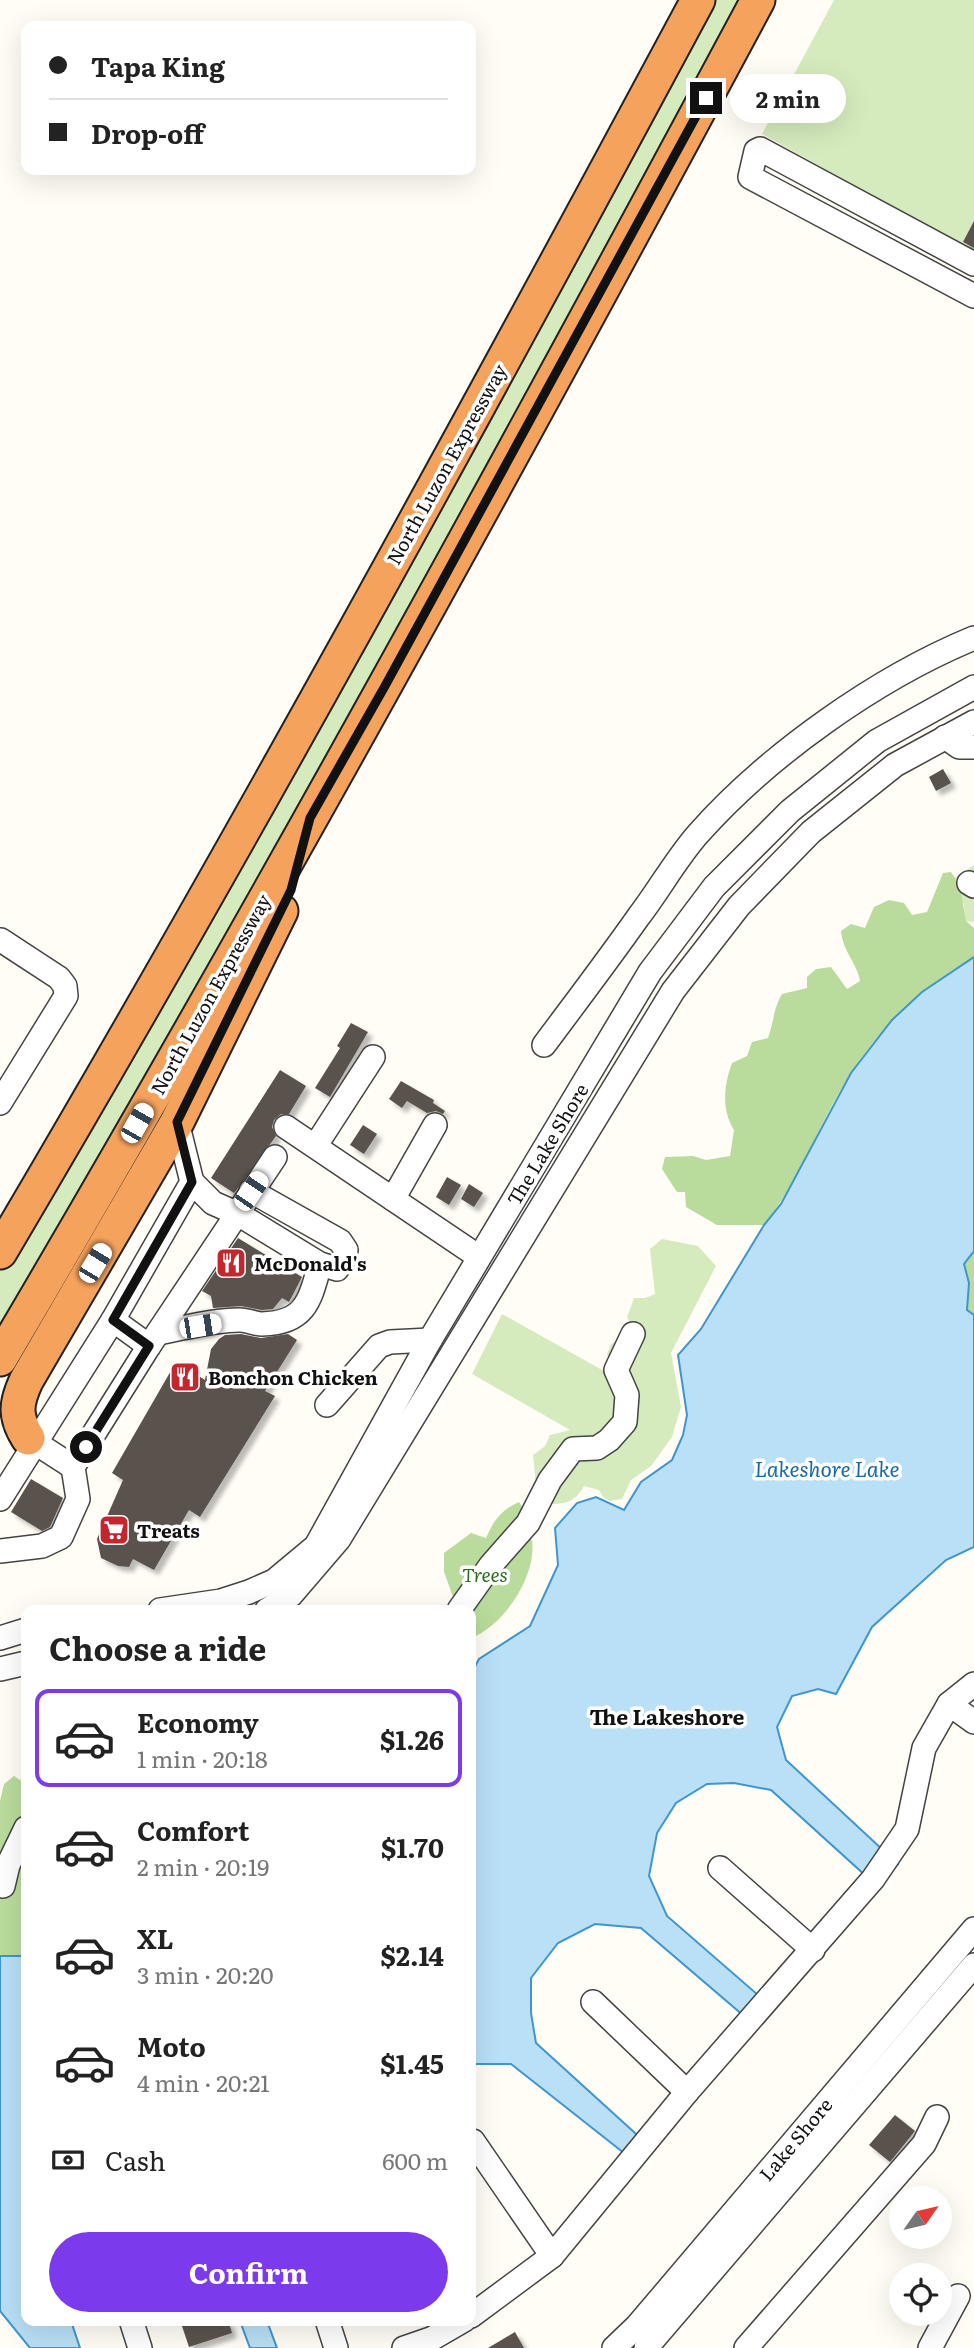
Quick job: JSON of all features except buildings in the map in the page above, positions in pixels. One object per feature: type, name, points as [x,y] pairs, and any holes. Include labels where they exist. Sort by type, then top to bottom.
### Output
[{"type":"highway","name":"North Luzon Expressway","points":[[0,1252],[118,1051],[344,647],[698,0]]},
{"type":"highway","name":"North Luzon Expressway","points":[[0,1359],[163,1079],[310,818],[601,293],[758,0]]},
{"type":"highway","points":[[31,1441],[19,1423],[16,1409],[26,1381],[177,1122],[291,890],[310,818]]},
{"type":"street","points":[[974,264],[760,149],[756,150],[750,177],[974,296]]},
{"type":"street","points":[[544,1045],[697,835],[745,788],[825,723],[876,687],[929,657],[974,638]]},
{"type":"street","points":[[968,690],[974,714]]},
{"type":"street","name":"The Lake Shore","points":[[194,1605],[221,1601],[274,1581],[316,1546],[435,1332],[650,972],[714,887],[790,811],[877,741],[968,690]]},
{"type":"street","name":"The Lake Shore","points":[[275,1605],[291,1595],[339,1539],[673,991],[740,906],[811,832],[895,765],[974,722]]},
{"type":"street","points":[[945,737],[959,747],[974,747]]},
{"type":"street","points":[[0,1103],[8,1072],[66,996],[65,986],[59,978],[1,940]]},
{"type":"street","points":[[316,1145],[373,1057]]},
{"type":"street","points":[[177,1122],[192,1182],[213,1203],[238,1214],[320,1264],[337,1269],[345,1258],[346,1250],[327,1232],[251,1191]]},
{"type":"street","points":[[393,1199],[435,1125]]},
{"type":"street","points":[[286,1127],[479,1257]]},
{"type":"street","points":[[0,1551],[42,1545],[61,1537],[78,1499],[74,1467],[154,1339],[275,1157]]},
{"type":"street","points":[[0,1499],[31,1441],[113,1320],[192,1182]]},
{"type":"street","points":[[113,1320],[154,1339],[242,1320],[260,1324],[286,1320],[303,1311],[312,1296],[320,1264]]},
{"type":"street","points":[[327,1405],[379,1346],[435,1332],[461,1337]]},
{"type":"street","points":[[463,1605],[491,1565],[528,1523],[550,1480],[573,1449],[597,1447],[609,1440],[625,1422],[627,1395],[616,1370],[633,1334]]},
{"type":"street","points":[[31,1441],[74,1467]]},
{"type":"street","points":[[0,1638],[21,1632]]},
{"type":"street","points":[[0,1669],[21,1665]]},
{"type":"street","points":[[476,2312],[552,2256],[687,2092],[813,1950],[901,1842],[907,1829],[924,1748],[949,1704],[974,1684]]},
{"type":"street","points":[[949,1704],[974,1722]]},
{"type":"street","points":[[3,1886],[8,1865],[21,1838]]},
{"type":"street","points":[[720,1868],[813,1950]]},
{"type":"street","name":"Lake Shore","points":[[614,2348],[637,2326],[974,1929]]},
{"type":"street","name":"Lake Shore","points":[[646,2348],[974,1965]]},
{"type":"street","points":[[593,2002],[687,2092]]},
{"type":"street","points":[[746,2348],[923,2144],[937,2117]]},
{"type":"street","points":[[476,2145],[552,2256]]},
{"type":"street","points":[[930,2348],[958,2296]]},
{"type":"street","points":[[133,2326],[140,2348]]},
{"type":"street","points":[[329,2326],[337,2348]]},
{"type":"street","points":[[404,2348],[433,2338],[454,2326]]},
{"type":"green space","points":[[707,0],[745,0],[509,438],[0,1338],[0,1267]]},
{"type":"green space","points":[[834,0],[974,0],[974,252],[762,134]]},
{"type":"green space","points":[[974,865],[974,922],[965,921],[964,905],[954,878]]},
{"type":"green space","points":[[951,872],[960,886],[966,921],[974,928],[974,957],[938,981],[906,1008],[863,1055],[840,1092],[789,1189],[764,1225],[717,1225],[686,1207],[685,1192],[677,1192],[662,1169],[665,1157],[693,1156],[706,1160],[730,1156],[734,1130],[727,1114],[725,1097],[729,1071],[732,1063],[747,1056],[752,1042],[768,1038],[782,994],[807,988],[807,977],[816,969],[831,967],[847,989],[860,981],[844,945],[841,931],[851,924],[865,928],[874,907],[889,900],[904,903],[912,915],[927,912],[943,873]]},
{"type":"green space","points":[[662,1239],[698,1246],[716,1266],[671,1353],[681,1407],[672,1437],[651,1466],[631,1480],[622,1499],[610,1501],[603,1497],[599,1490],[584,1486],[571,1500],[552,1504],[536,1485],[533,1455],[545,1446],[550,1435],[570,1430],[472,1374],[502,1314],[604,1371],[611,1366],[607,1354],[611,1344],[633,1330],[627,1317],[634,1298],[655,1294],[650,1249]]},
{"type":"green space","points":[[974,1251],[974,1315],[967,1310],[969,1283],[964,1264]]},
{"type":"green space","name":"Trees","points":[[519,1502],[529,1517],[524,1536],[532,1540],[529,1568],[524,1583],[507,1611],[476,1635],[476,1605],[456,1605],[444,1572],[444,1553],[471,1533],[486,1538],[507,1508]]},
{"type":"green space","points":[[14,1776],[21,1781],[21,1956],[0,1956],[0,1801],[4,1784]]},
{"type":"water","name":"Lakeshore Lake","points":[[974,957],[974,1251],[964,1264],[969,1283],[967,1310],[974,1315],[974,1547],[946,1560],[872,1627],[836,1694],[818,1689],[792,1696],[777,1727],[786,1760],[898,1864],[877,1886],[771,1790],[734,1783],[707,1784],[676,1803],[657,1833],[649,1876],[667,1916],[766,2002],[751,2022],[641,1928],[595,1924],[558,1943],[531,1978],[531,2013],[536,2043],[646,2143],[629,2157],[511,2064],[476,2064],[476,1665],[479,1659],[530,1626],[558,1565],[555,1528],[577,1503],[596,1497],[624,1510],[641,1482],[672,1460],[683,1435],[687,1415],[678,1355],[701,1329],[764,1225],[781,1204],[851,1073],[892,1020],[922,992]]},
{"type":"water","points":[[0,1956],[21,1956],[21,2326],[73,2326],[80,2348],[30,2348],[0,2311]]},
{"type":"water","points":[[242,2326],[269,2326],[277,2348],[250,2348]]},
{"type":"place","name":"McDonald's","points":[[231,1263]]},
{"type":"place","name":"Bonchon Chicken","points":[[185,1377]]},
{"type":"place","name":"Treats","points":[[114,1530]]},
{"type":"district","name":"The Lakeshore","points":[[667,1715]]},
{"type":"route","points":[[86,1447],[149,1346],[113,1320],[192,1182],[187,1171],[177,1122],[291,890],[310,818],[385,686],[706,98]]}]
